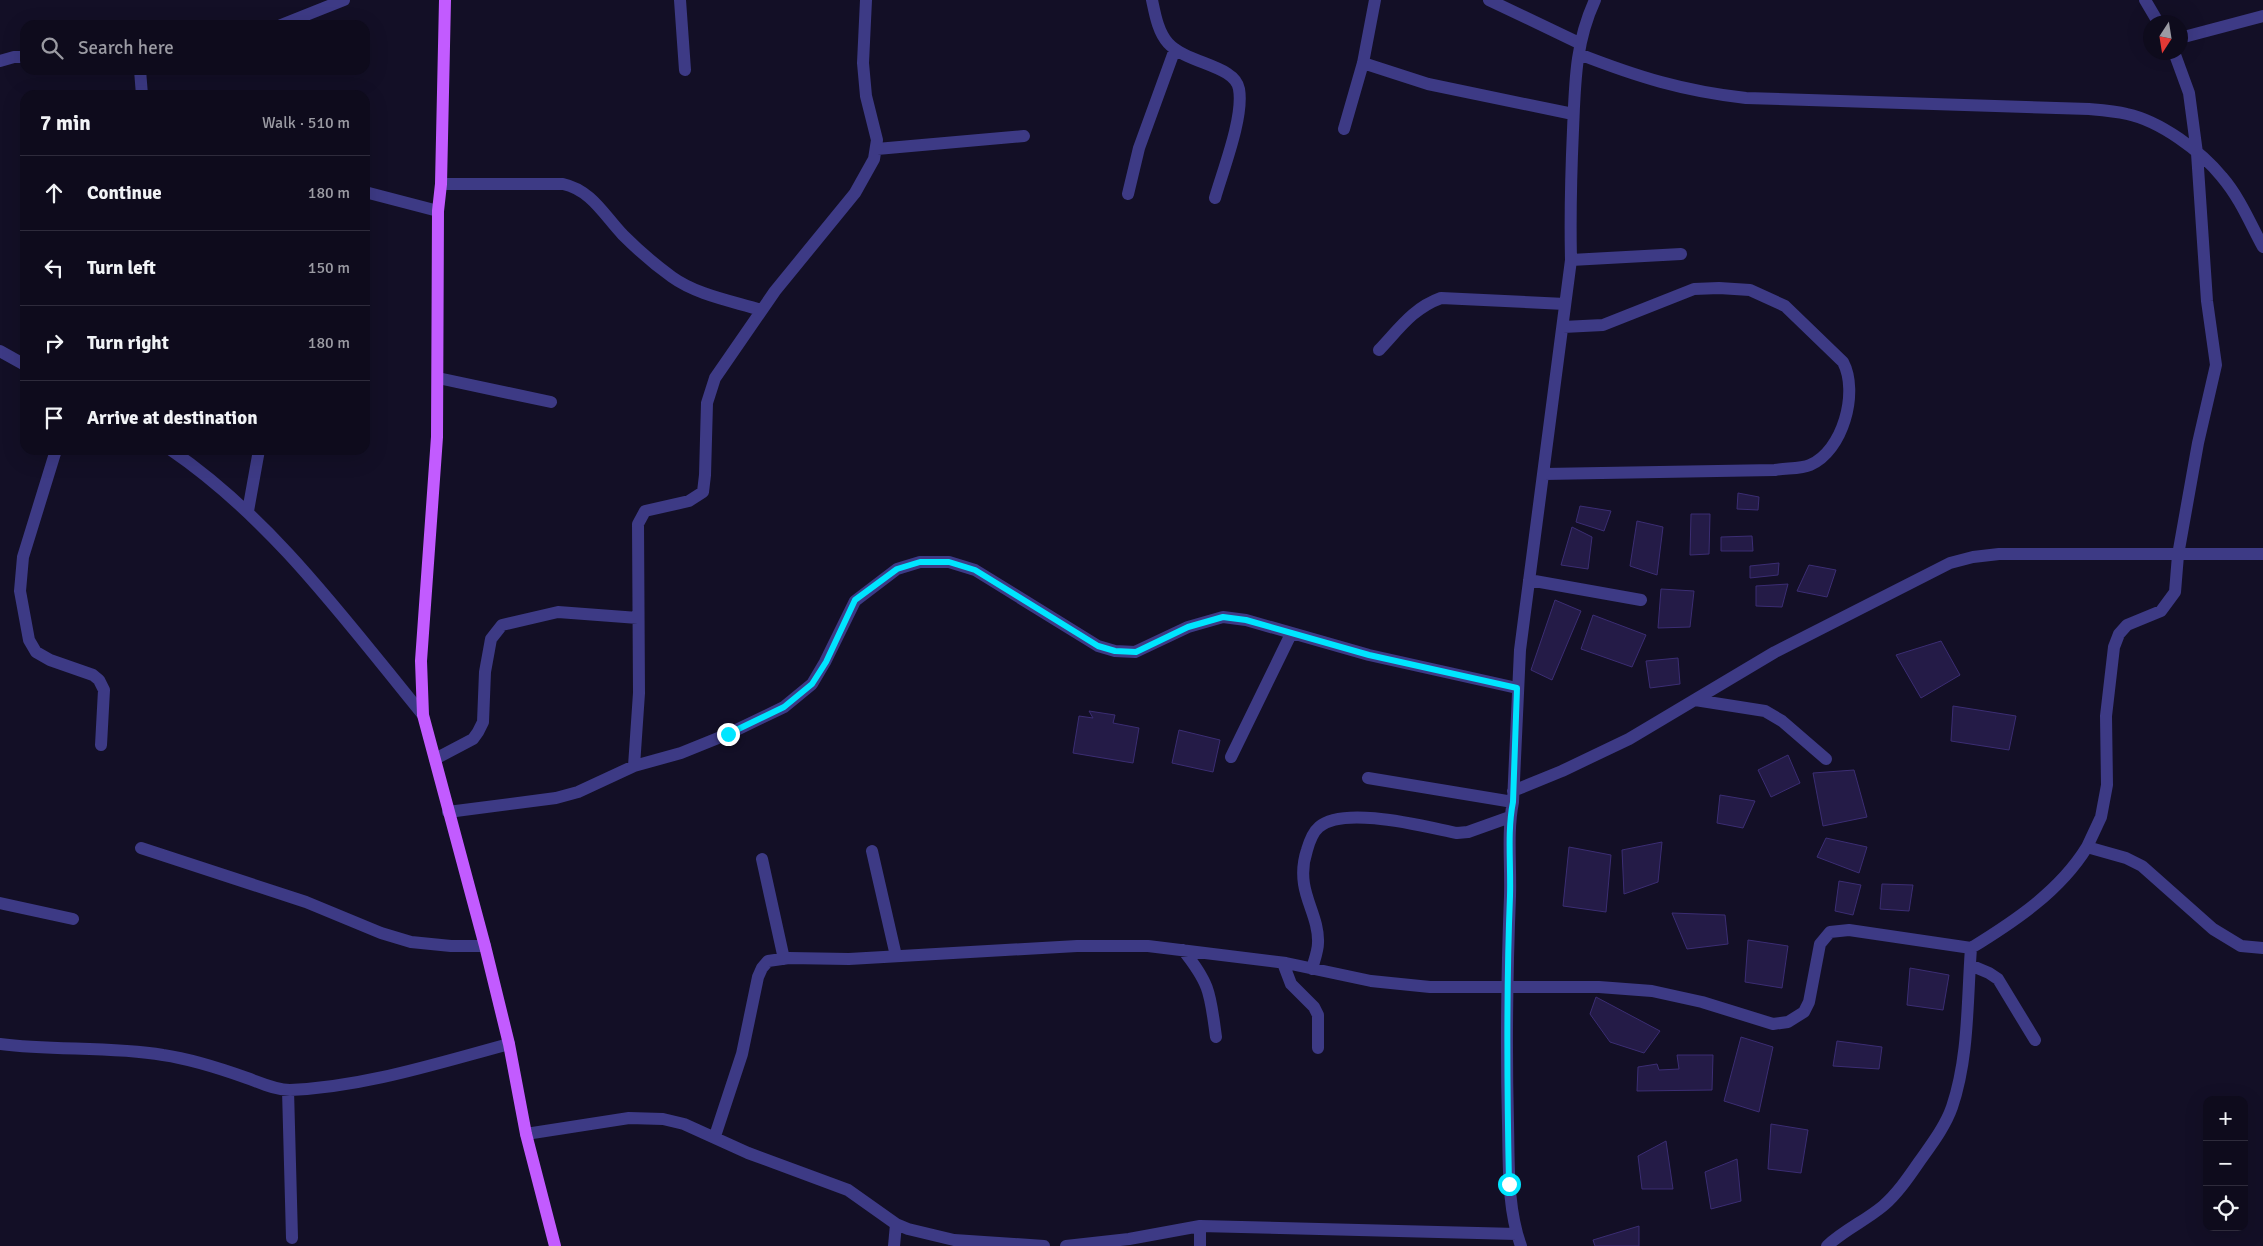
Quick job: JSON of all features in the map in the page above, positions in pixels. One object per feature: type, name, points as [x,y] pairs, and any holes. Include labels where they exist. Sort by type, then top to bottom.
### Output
[{"type":"main road","points":[[445,0],[441,184],[438,211],[438,378],[434,484],[421,661],[423,715],[485,946],[508,1044],[526,1134],[555,1246]]},
{"type":"street","points":[[294,20],[344,0]]},
{"type":"street","points":[[680,0],[685,70]]},
{"type":"street","points":[[634,766],[639,693],[638,524],[645,511],[689,500],[702,492],[705,475],[707,403],[714,378],[761,310],[855,193],[874,159],[877,140],[866,96],[863,63],[866,0]]},
{"type":"street","points":[[1152,0],[1157,20],[1167,42],[1195,61],[1225,70],[1236,79],[1240,90],[1239,114],[1215,198]]},
{"type":"street","points":[[1344,129],[1364,64],[1375,0]]},
{"type":"street","points":[[1489,0],[1579,49],[1633,75],[1706,94],[1765,99],[2089,109],[2128,114],[2168,131],[2197,153],[2222,176],[2242,206],[2263,247]]},
{"type":"street","points":[[1522,1246],[1517,1234],[1509,1184],[1506,988],[1511,872],[1510,817],[1513,797],[1517,688],[1529,580],[1571,260],[1570,194],[1575,79],[1579,49],[1595,0]]},
{"type":"street","points":[[2144,0],[2154,15]]},
{"type":"street","points":[[2188,36],[2263,16]]},
{"type":"street","points":[[1128,194],[1140,148],[1175,49]]},
{"type":"street","points":[[0,60],[14,56],[20,57]]},
{"type":"street","points":[[715,1136],[742,1054],[758,977],[768,961],[784,959],[849,959],[1077,946],[1148,946],[1283,963],[1371,981],[1430,987],[1599,987],[1652,992],[1702,1002],[1773,1024],[1788,1022],[1804,1012],[1809,1002],[1820,944],[1826,935],[1834,930],[1849,930],[1971,948],[2026,912],[2075,867],[2101,817],[2107,785],[2106,716],[2114,647],[2119,634],[2127,625],[2161,611],[2170,602],[2175,592],[2178,556],[2198,443],[2216,365],[2207,301],[2197,153],[2189,93],[2177,60]]},
{"type":"street","points":[[1364,64],[1428,84],[1574,114]]},
{"type":"street","points":[[140,75],[142,90]]},
{"type":"street","points":[[876,149],[1024,136]]},
{"type":"street","points":[[441,184],[563,184],[574,187],[587,195],[647,258],[674,278],[703,292],[761,310]]},
{"type":"street","points":[[370,193],[438,211]]},
{"type":"street","points":[[1571,260],[1681,254]]},
{"type":"street","points":[[1544,474],[1775,470],[1810,465],[1819,458],[1839,434],[1849,409],[1851,388],[1849,372],[1843,362],[1785,306],[1750,290],[1694,289],[1603,325],[1563,327]]},
{"type":"street","points":[[1379,350],[1425,304],[1441,298],[1565,304]]},
{"type":"street","points":[[0,351],[20,362]]},
{"type":"street","points":[[438,378],[551,402]]},
{"type":"street","points":[[54,455],[23,557],[20,591],[29,640],[36,652],[50,660],[92,675],[98,680],[104,690],[101,745]]},
{"type":"street","points":[[178,455],[202,472],[248,511],[328,601],[423,715]]},
{"type":"street","points":[[248,511],[258,455]]},
{"type":"street","points":[[1368,778],[1513,797],[1562,771],[1630,739],[1775,652],[1950,563],[1973,557],[1999,554],[2070,553],[2178,556],[2263,554]]},
{"type":"street","points":[[448,812],[556,798],[578,792],[634,766],[681,753],[784,707],[812,684],[826,662],[855,600],[897,569],[920,562],[949,562],[975,570],[1098,646],[1115,651],[1136,652],[1188,627],[1223,617],[1246,620],[1369,655],[1517,688]]},
{"type":"street","points":[[1529,580],[1641,600]]},
{"type":"street","points":[[435,759],[473,739],[483,722],[486,672],[491,639],[502,625],[558,612],[638,618]]},
{"type":"street","points":[[1231,757],[1292,634]]},
{"type":"street","points":[[1695,700],[1765,712],[1782,721],[1826,759]]},
{"type":"street","points":[[1312,969],[1318,944],[1317,931],[1304,886],[1302,865],[1309,842],[1319,827],[1333,820],[1348,817],[1375,818],[1457,833],[1468,832],[1510,817]]},
{"type":"street","points":[[2087,847],[2126,858],[2142,866],[2213,929],[2241,946],[2263,948]]},
{"type":"street","points":[[141,848],[306,902],[381,934],[429,945],[485,946]]},
{"type":"street","points":[[872,851],[896,956]]},
{"type":"street","points":[[762,859],[784,959]]},
{"type":"street","points":[[0,903],[73,919]]},
{"type":"street","points":[[1827,1246],[1838,1235],[1883,1206],[1901,1187],[1938,1136],[1952,1108],[1959,1081],[1965,1039],[1971,948]]},
{"type":"street","points":[[1183,950],[1206,983],[1210,994],[1216,1037]]},
{"type":"street","points":[[1283,963],[1291,984],[1314,1006],[1318,1015],[1318,1048]]},
{"type":"street","points":[[1970,965],[1988,972],[1998,979],[2035,1040]]},
{"type":"street","points":[[0,1044],[24,1047],[162,1054],[209,1065],[270,1087],[288,1090],[350,1084],[432,1065],[508,1044]]},
{"type":"street","points":[[288,1090],[292,1238]]},
{"type":"street","points":[[526,1134],[629,1118],[663,1119],[684,1124],[715,1136],[748,1153],[848,1190],[896,1224],[908,1229],[980,1244],[1044,1246]]},
{"type":"street","points":[[894,1246],[896,1224]]},
{"type":"street","points":[[1066,1246],[1113,1243],[1200,1226],[1517,1234]]},
{"type":"street","points":[[1200,1226],[1200,1246]]},
{"type":"building","points":[[1738,493],[1759,497],[1758,510],[1737,509]]},
{"type":"building","points":[[1580,506],[1611,511],[1604,531],[1576,522]]},
{"type":"building","points":[[1691,514],[1710,514],[1709,554],[1690,555]]},
{"type":"building","points":[[1637,521],[1663,527],[1657,575],[1630,566]]},
{"type":"building","points":[[1572,527],[1592,537],[1588,569],[1561,565]]},
{"type":"building","points":[[1752,536],[1753,551],[1721,551],[1721,537]]},
{"type":"building","points":[[1779,563],[1778,575],[1750,578],[1750,566]]},
{"type":"building","points":[[1809,565],[1836,570],[1827,597],[1797,591]]},
{"type":"building","points":[[1788,584],[1782,607],[1756,606],[1756,586]]},
{"type":"building","points":[[1661,589],[1694,591],[1690,627],[1658,628]]},
{"type":"building","points":[[1555,600],[1581,611],[1552,680],[1531,670]]},
{"type":"building","points":[[1593,615],[1646,635],[1632,667],[1581,649]]},
{"type":"building","points":[[1941,641],[1960,675],[1921,698],[1896,655]]},
{"type":"building","points":[[1678,658],[1680,684],[1650,688],[1646,661]]},
{"type":"building","points":[[1953,706],[2016,716],[2009,750],[1951,741]]},
{"type":"building","points":[[1089,711],[1115,715],[1113,723],[1139,728],[1133,763],[1073,753],[1079,716],[1093,718]]},
{"type":"building","points":[[1179,730],[1220,740],[1213,772],[1172,763]]},
{"type":"building","points":[[1788,755],[1800,783],[1771,797],[1758,770]]},
{"type":"building","points":[[1854,770],[1867,817],[1823,826],[1813,773]]},
{"type":"building","points":[[1720,795],[1755,801],[1743,828],[1717,823]]},
{"type":"building","points":[[1826,838],[1867,847],[1859,873],[1817,857]]},
{"type":"building","points":[[1662,842],[1658,882],[1624,894],[1622,850]]},
{"type":"building","points":[[1569,847],[1611,855],[1606,912],[1563,906]]},
{"type":"building","points":[[1839,881],[1861,885],[1853,915],[1835,911]]},
{"type":"building","points":[[1882,884],[1913,885],[1909,911],[1880,909]]},
{"type":"building","points":[[1672,913],[1725,915],[1728,944],[1687,949]]},
{"type":"building","points":[[1748,940],[1788,946],[1782,988],[1745,982]]},
{"type":"building","points":[[1910,968],[1949,975],[1943,1010],[1907,1005]]},
{"type":"building","points":[[1596,997],[1660,1031],[1644,1053],[1610,1042],[1590,1014]]},
{"type":"building","points":[[1741,1037],[1773,1047],[1759,1112],[1724,1101]]},
{"type":"building","points":[[1837,1041],[1882,1047],[1879,1069],[1833,1066]]},
{"type":"building","points":[[1677,1055],[1713,1055],[1712,1090],[1637,1091],[1638,1067],[1657,1064],[1659,1070],[1679,1069]]},
{"type":"building","points":[[1771,1124],[1808,1130],[1801,1173],[1768,1169]]},
{"type":"building","points":[[1666,1141],[1673,1189],[1642,1189],[1638,1156]]},
{"type":"building","points":[[1737,1159],[1741,1201],[1711,1209],[1705,1172]]},
{"type":"building","points":[[1639,1226],[1639,1246],[1595,1246],[1593,1240]]},
{"type":"route","points":[[728,734],[784,707],[812,684],[826,662],[855,600],[897,569],[920,562],[949,562],[975,570],[1098,646],[1115,651],[1136,652],[1188,627],[1223,617],[1246,620],[1369,655],[1517,688],[1513,802],[1510,817],[1511,872],[1506,988],[1509,1184]]}]
